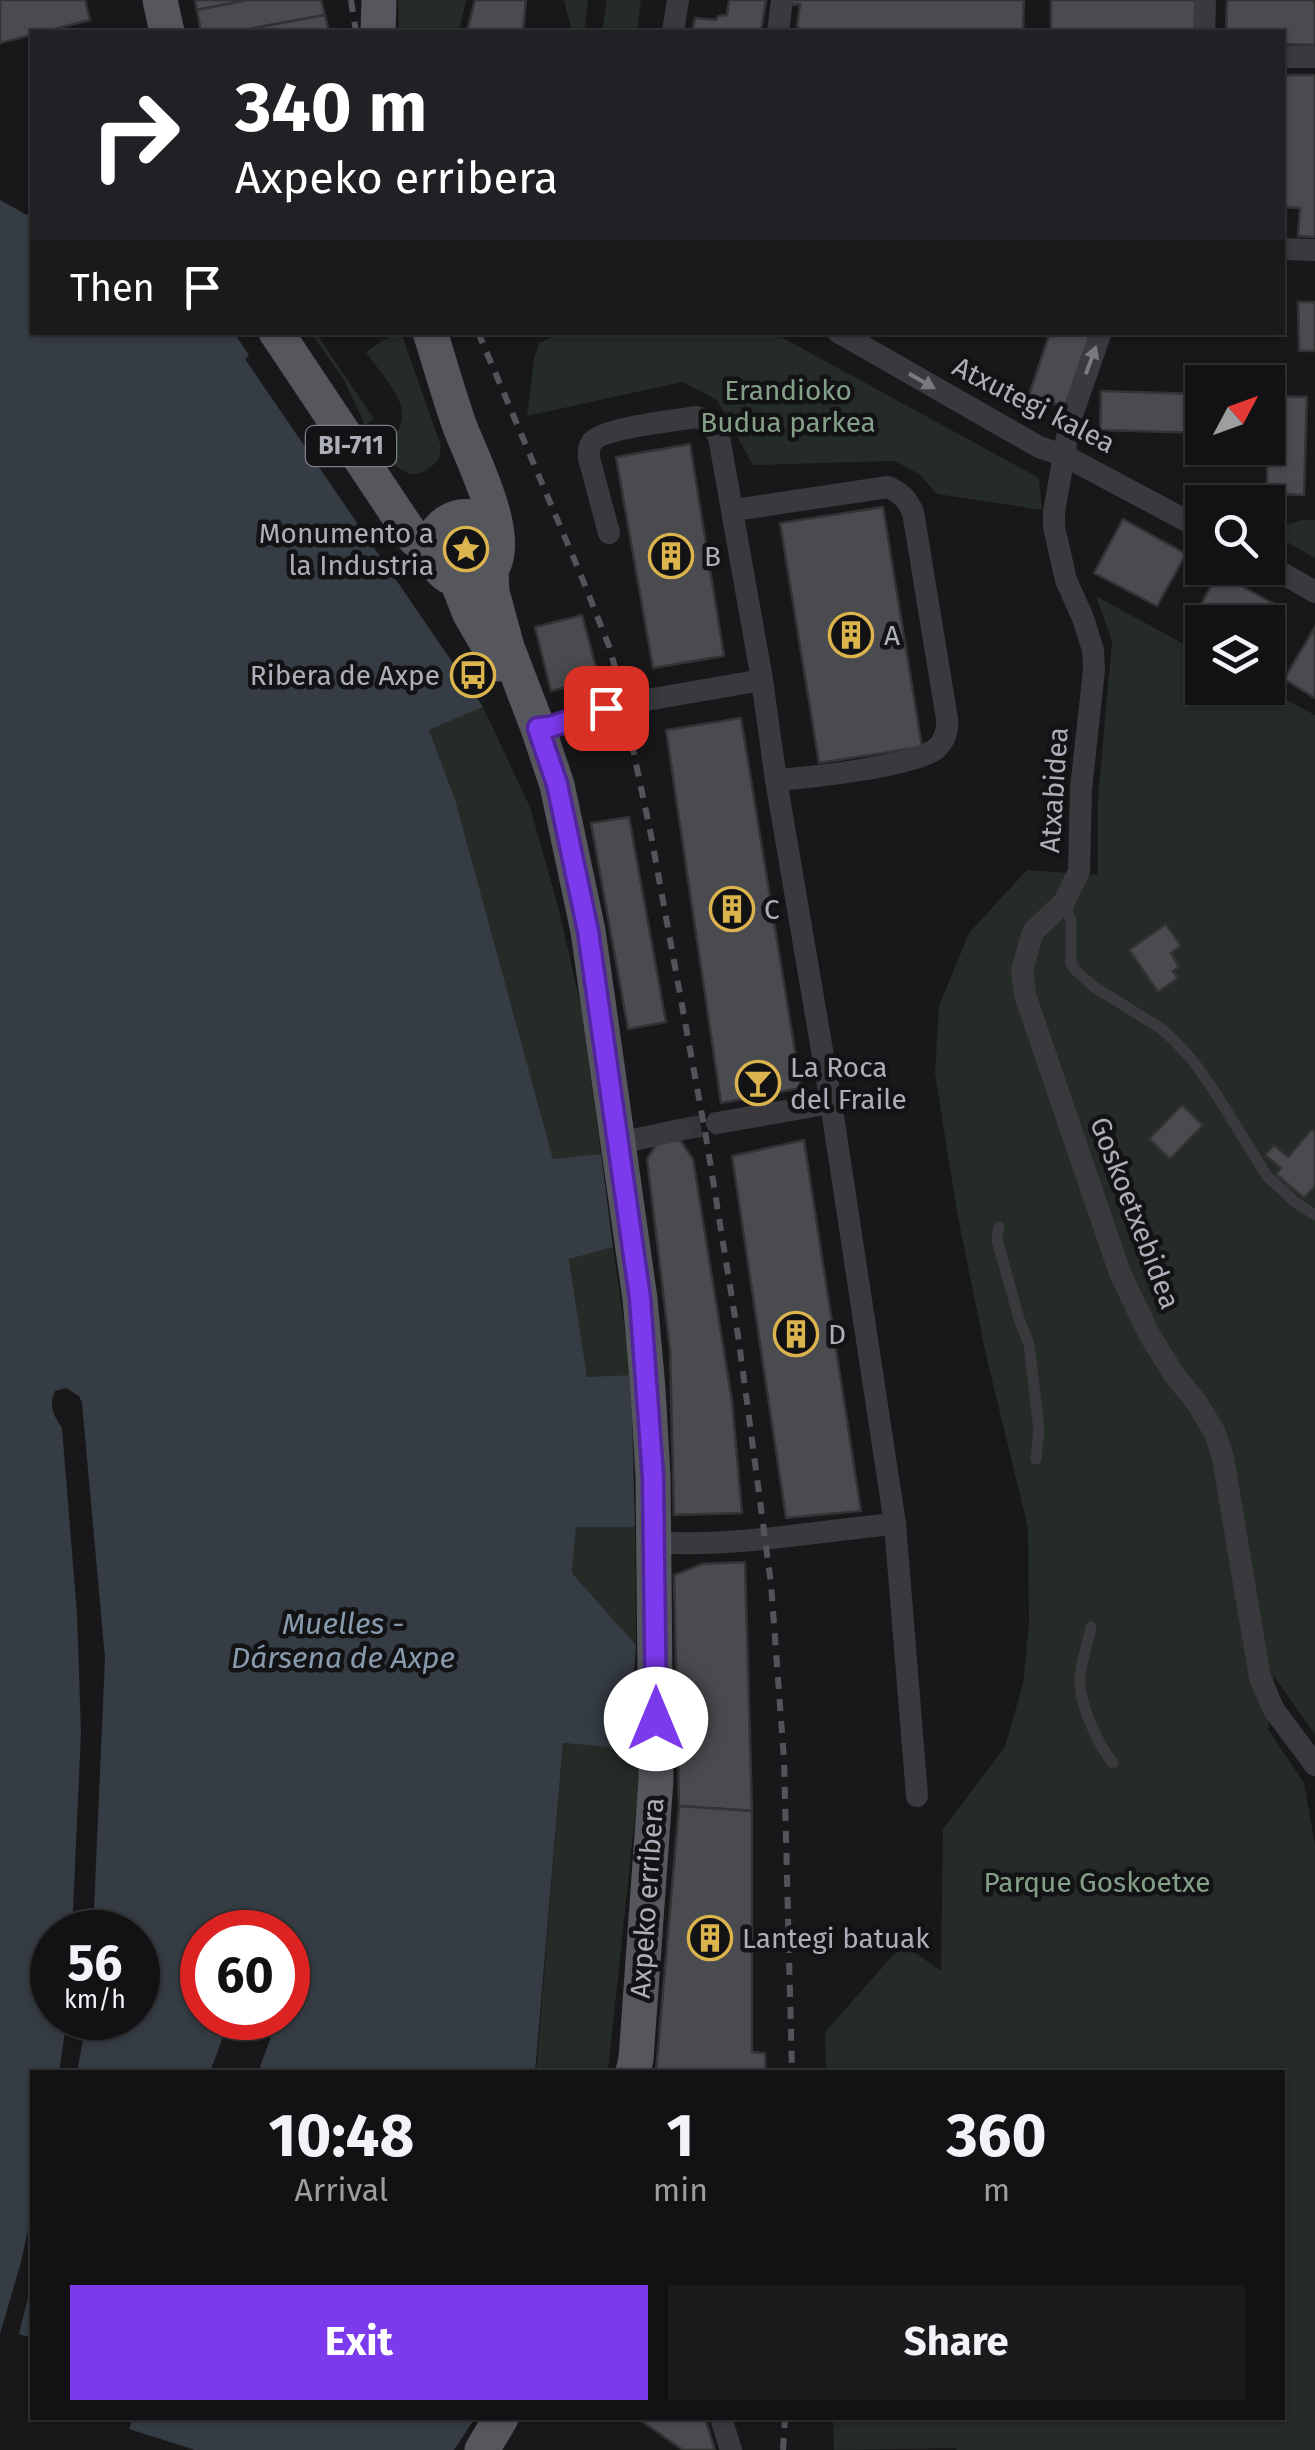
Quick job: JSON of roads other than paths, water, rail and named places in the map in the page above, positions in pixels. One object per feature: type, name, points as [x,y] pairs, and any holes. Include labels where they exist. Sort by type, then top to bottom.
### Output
[{"type":"main road","points":[[160,0],[167,30]]},
{"type":"main road","points":[[378,0],[378,30]]},
{"type":"main road","name":"BI-711","points":[[278,335],[415,539],[476,518],[496,535],[498,553],[491,570]]},
{"type":"main road","name":"BI-711","points":[[289,335],[408,510],[445,531]]},
{"type":"main road","points":[[431,335],[494,516],[496,535]]},
{"type":"main road","points":[[445,531],[470,497],[474,460]]},
{"type":"main road","name":"BI-711","points":[[445,531],[437,566],[457,580]]},
{"type":"main road","points":[[457,580],[476,580],[491,570]]},
{"type":"main road","name":"Axpeko erribera","points":[[491,570],[492,592],[506,646],[557,784],[588,931],[640,1298],[654,1542],[656,1780],[635,2068]]},
{"type":"main road","name":"Axpeko erribera","points":[[457,580],[486,644],[538,728]]},
{"type":"main road","points":[[482,2450],[499,2420]]},
{"type":"street","points":[[673,30],[678,0]]},
{"type":"street","points":[[778,30],[782,0]]},
{"type":"street","points":[[1204,30],[1205,0]]},
{"type":"street","points":[[1285,57],[1315,57]]},
{"type":"street","points":[[1285,250],[1315,250]]},
{"type":"street","name":"Atxutegi kalea","points":[[843,335],[1039,447],[1063,455],[1185,520]]},
{"type":"street","name":"Atxabidea","points":[[1064,902],[1079,871],[1081,789],[1094,670],[1084,618],[1066,580],[1054,528],[1055,502],[1070,421],[1100,335]]},
{"type":"street","points":[[609,533],[589,458],[589,448],[598,436],[697,417],[710,422],[720,438],[734,510],[895,1524],[916,1796]]},
{"type":"street","points":[[734,510],[888,487],[908,500],[914,512],[944,700],[948,730],[936,748],[926,754],[776,780]]},
{"type":"street","points":[[1285,575],[1315,592]]},
{"type":"street","points":[[634,702],[762,680]]},
{"type":"street","points":[[538,728],[606,708]]},
{"type":"street","name":"Goskoetxebidea","points":[[1064,902],[1033,932],[1022,970],[1025,995],[1120,1273],[1148,1334],[1215,1433],[1223,1458],[1260,1678],[1274,1710],[1315,1766]]},
{"type":"street","points":[[717,1124],[831,1103]]},
{"type":"street","points":[[618,1143],[679,1130]]},
{"type":"street","points":[[654,1542],[712,1542],[895,1524]]},
{"type":"street","points":[[721,2420],[731,2450]]},
{"type":"lane","name":"Atxabidea","points":[[1064,902],[1071,921],[1071,963],[1075,970],[1092,986],[1174,1040],[1194,1061],[1267,1176],[1315,1215]]},
{"type":"lane","points":[[999,1227],[996,1240],[1028,1344],[1039,1430],[1036,1459]]},
{"type":"lane","points":[[1091,1627],[1080,1682],[1102,1750],[1113,1763]]},
{"type":"water","name":"Muelles - Dársena de Axpe","points":[[0,200],[27,215],[30,209],[30,335],[235,335],[249,355],[245,359],[483,707],[429,730],[455,799],[553,1159],[601,1154],[613,1247],[569,1259],[587,1377],[631,1375],[635,1527],[576,1527],[572,1573],[636,1645],[629,1749],[563,1743],[535,2070],[259,2070],[270,2040],[310,2040],[310,1910],[180,1910],[180,2040],[222,2040],[211,2070],[77,2070],[83,2040],[160,2040],[160,1910],[94,1910],[105,1658],[82,1403],[79,1396],[66,1388],[55,1391],[52,1406],[62,1428],[77,1614],[81,1733],[73,1910],[30,1910],[30,2040],[64,2040],[59,2070],[30,2070],[30,2220],[0,2334]]},
{"type":"water","points":[[30,2290],[30,2337],[19,2334]]},
{"type":"water","points":[[132,2420],[474,2420],[454,2450],[195,2450],[129,2429]]},
{"type":"tunnel","points":[[679,1130],[717,1123]]},
{"type":"railway","points":[[351,0],[356,30]]},
{"type":"railway","points":[[479,335],[609,646],[651,835],[706,1137],[739,1342],[771,1584],[784,1759],[792,2070]]},
{"type":"railway","points":[[783,2450],[785,2420]]},
{"type":"place","name":"Monumento a la Industria","points":[[466,549]]},
{"type":"place","name":"B","points":[[671,556]]},
{"type":"place","name":"A","points":[[851,635]]},
{"type":"place","name":"Ribera de Axpe","points":[[473,675]]},
{"type":"place","name":"C","points":[[732,909]]},
{"type":"place","name":"La Roca del Fraile","points":[[758,1083]]},
{"type":"place","name":"D","points":[[796,1334]]},
{"type":"place","name":"Lantegi batuak","points":[[710,1938]]},
{"type":"park label","name":"Erandioko Budua parkea","points":[[788,406]]},
{"type":"park label","name":"Parque Goskoetxe","points":[[1097,1882]]}]
